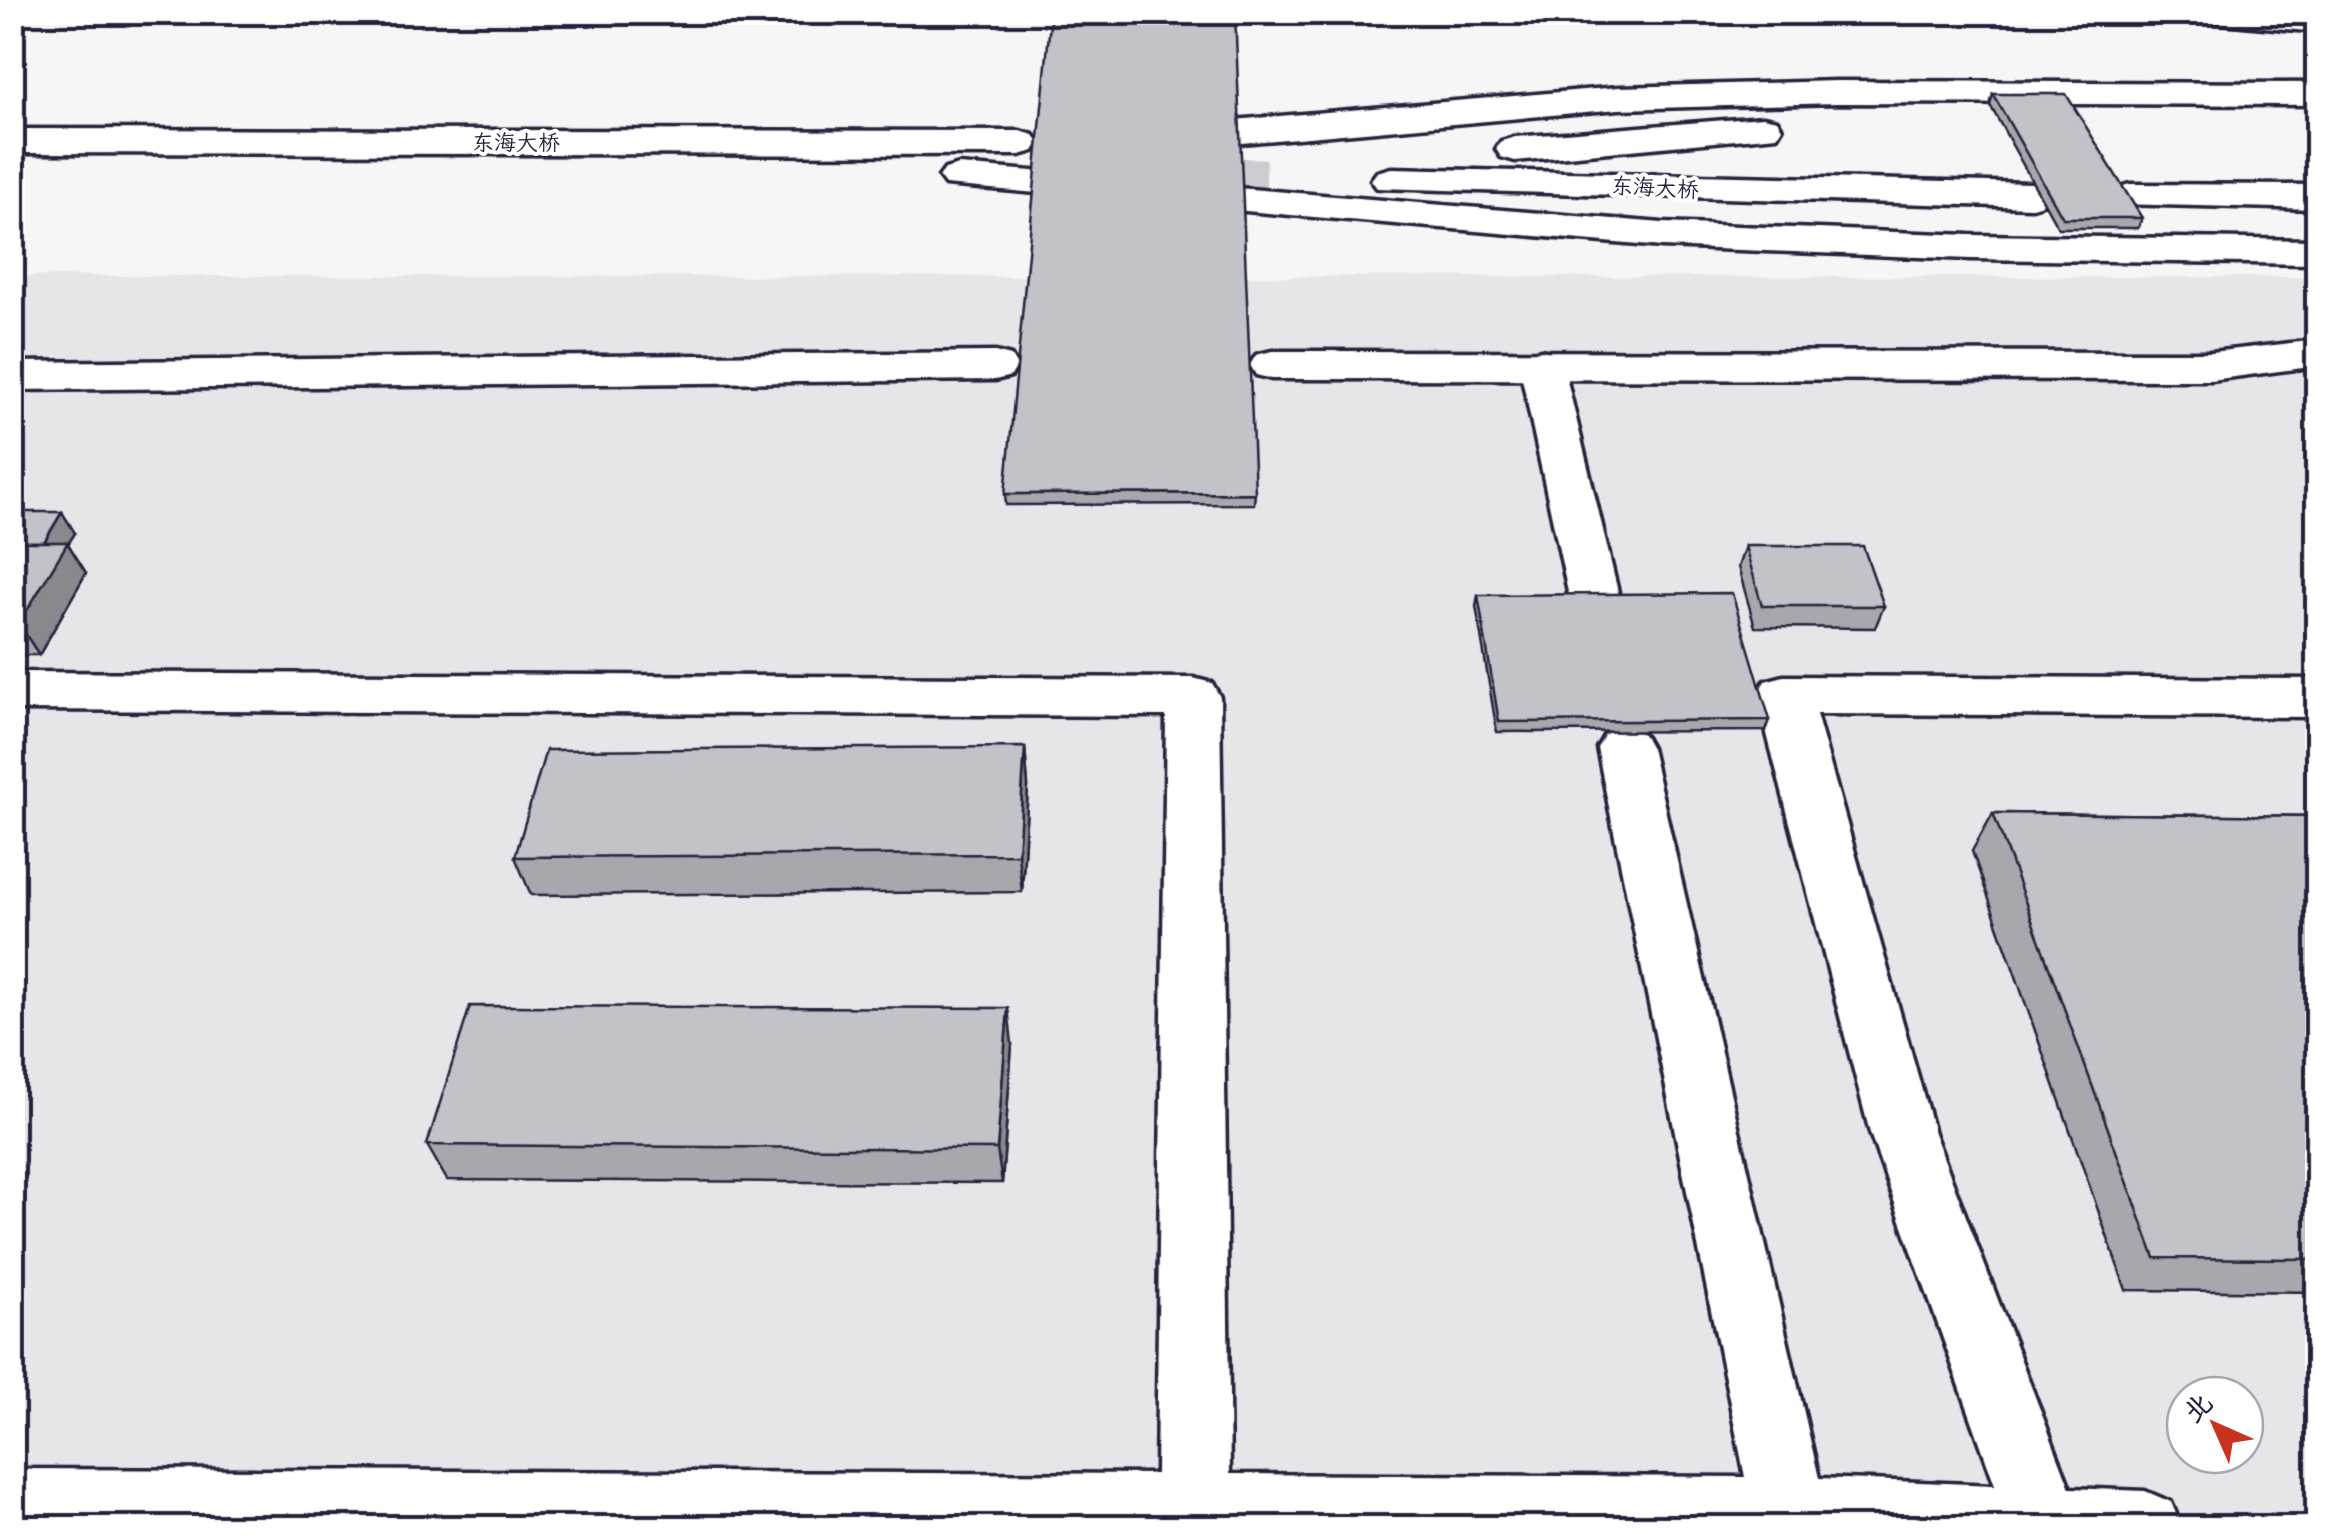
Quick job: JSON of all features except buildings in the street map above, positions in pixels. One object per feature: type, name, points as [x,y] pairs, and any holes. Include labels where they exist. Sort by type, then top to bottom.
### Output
[{"type":"main road","points":[[2220,12],[2318,22]]},
{"type":"main road","points":[[1130,142],[1619,98],[1836,92],[2318,94]]},
{"type":"main road","name":"东海大桥","points":[[1996,128],[1770,127],[1540,150],[1278,162],[1802,194],[2032,196]]},
{"type":"main road","points":[[2083,128],[2318,130]]},
{"type":"main road","name":"东海大桥","points":[[12,141],[1016,160],[958,176],[12,176]]},
{"type":"main road","points":[[958,176],[1662,235],[1970,248],[2318,252]]},
{"type":"main road","points":[[2130,196],[2318,198]]},
{"type":"main road","points":[[1272,365],[2212,366],[2318,352]]},
{"type":"main road","points":[[1541,364],[1593,592]]},
{"type":"main road","points":[[12,376],[995,366]]},
{"type":"main road","points":[[2212,366],[2318,382]]},
{"type":"main road","points":[[12,691],[1193,697],[1192,1511]]},
{"type":"main road","points":[[2047,1526],[1902,1133],[1784,695],[2318,698]]},
{"type":"main road","points":[[1624,748],[1792,1521]]},
{"type":"main road","points":[[12,1506],[1192,1511],[2145,1528]]},
{"type":"shaded area","points":[[12,276],[2317,277],[2317,1527],[13,1527]]},
{"type":"tunnel","points":[[1166,177],[1278,179]]}]
